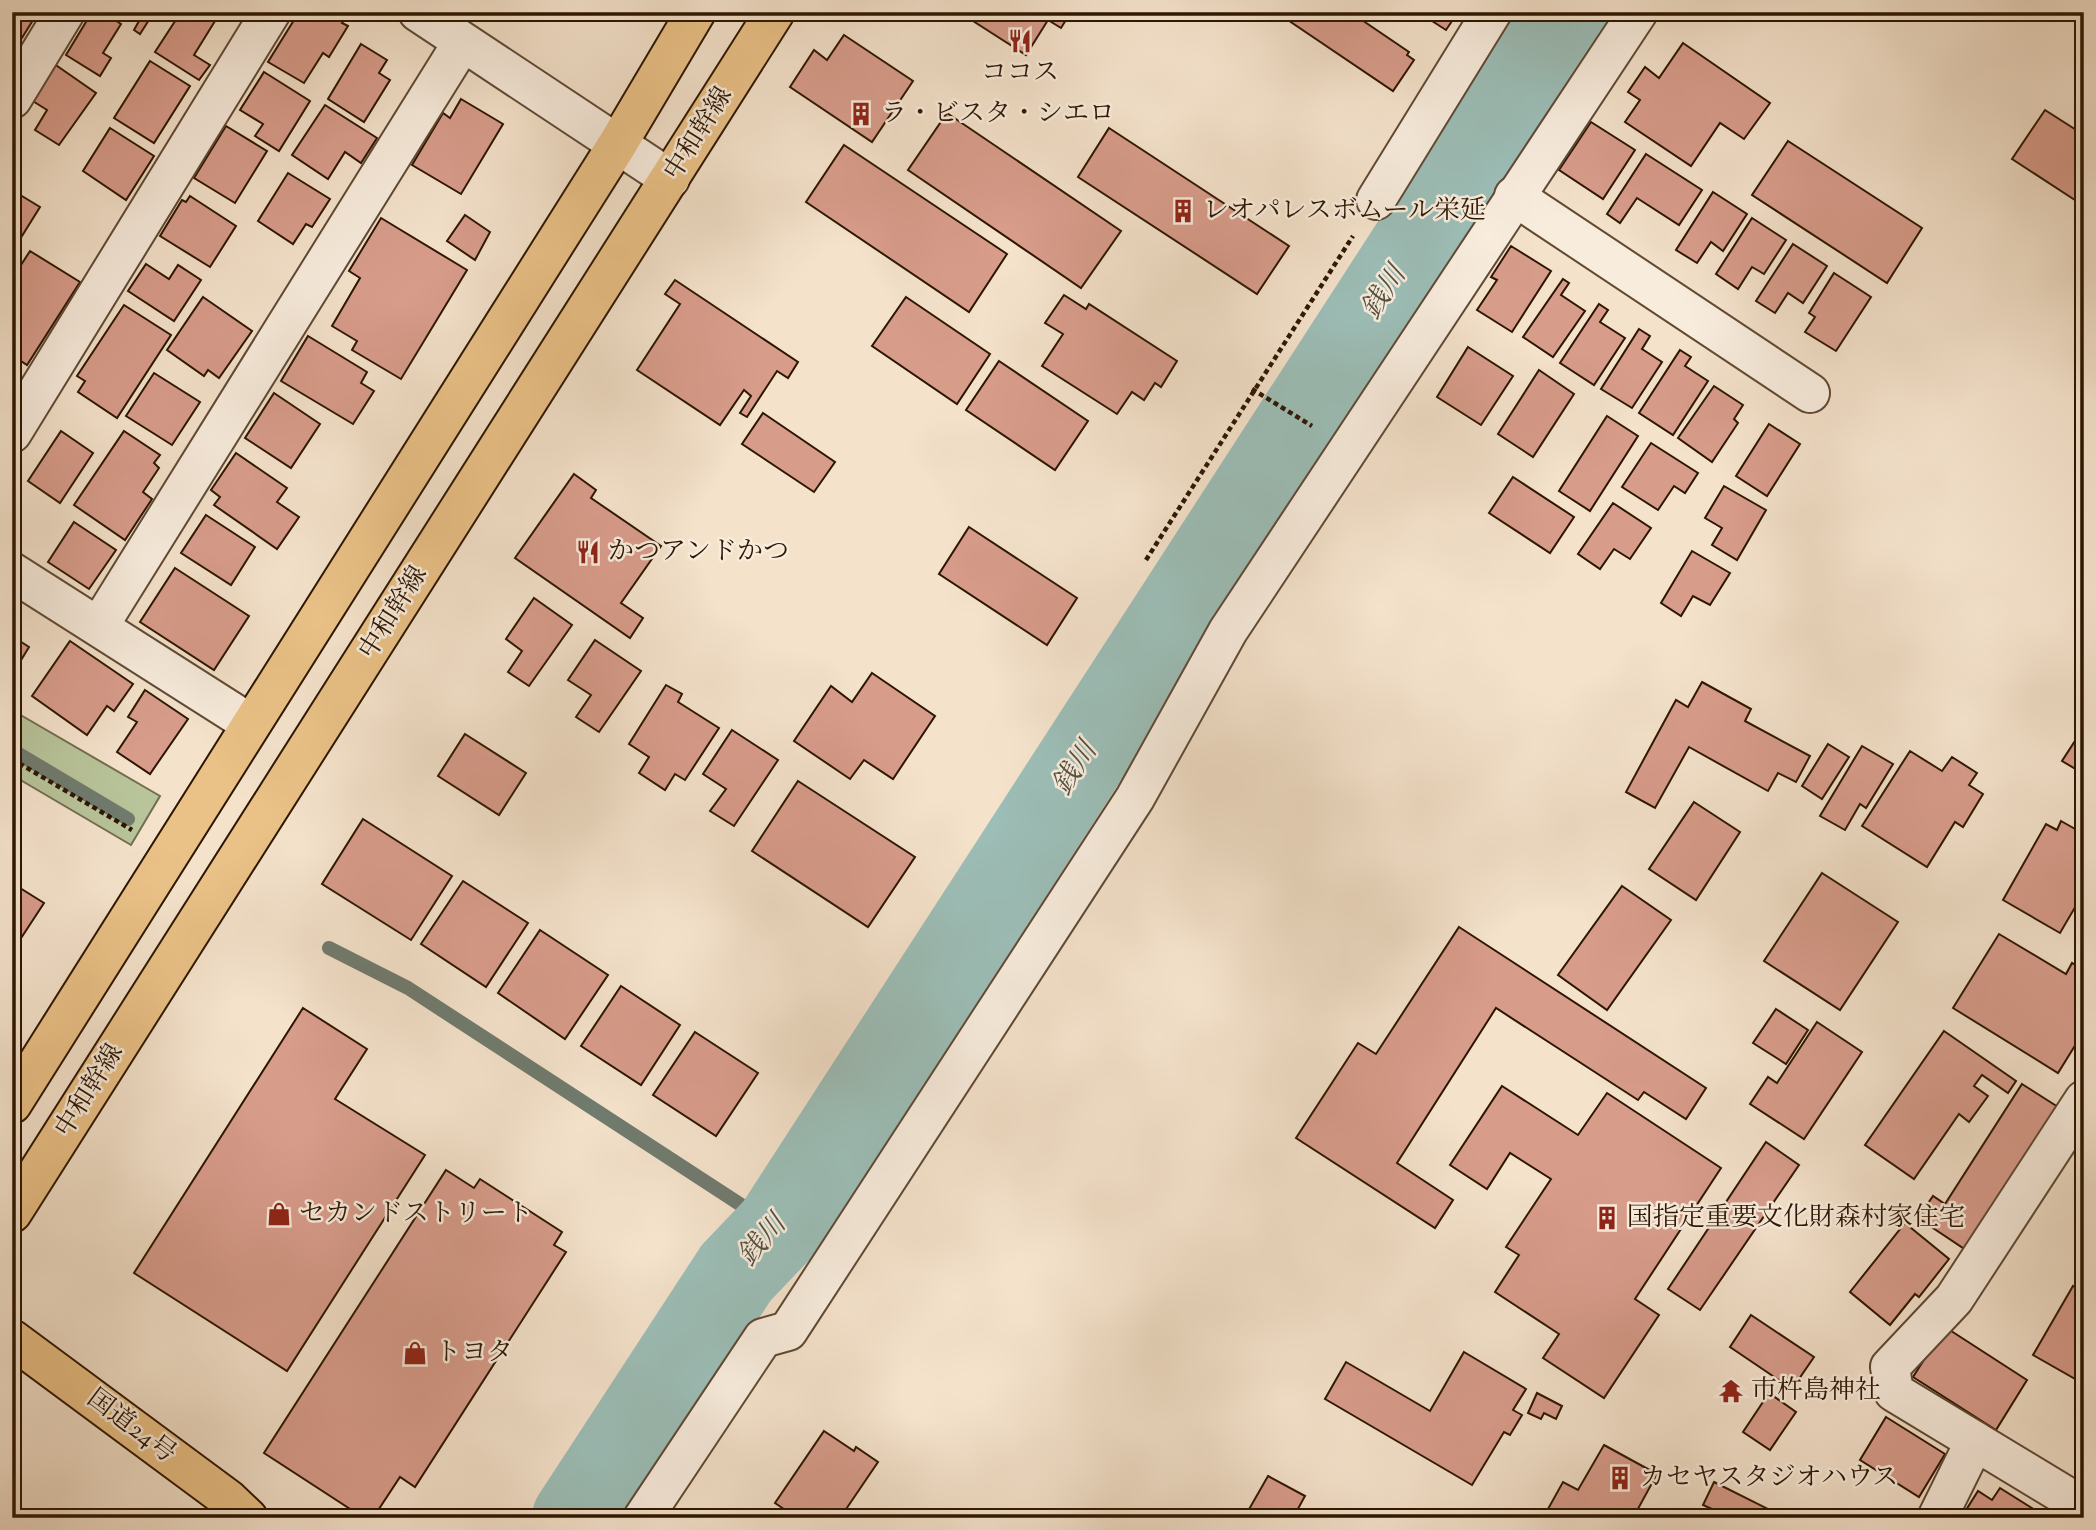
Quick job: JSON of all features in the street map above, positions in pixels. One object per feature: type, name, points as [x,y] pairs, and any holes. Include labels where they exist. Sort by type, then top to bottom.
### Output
[{"type":"main road","points":[[12,1104],[617,145],[696,12]]},
{"type":"main road","name":"中和幹線","points":[[12,1213],[775,12]]},
{"type":"main road","name":"国道24号","points":[[12,1339],[228,1499],[248,1518]]},
{"type":"street","points":[[12,99],[65,12]]},
{"type":"street","points":[[12,433],[271,12]]},
{"type":"street","points":[[418,12],[670,179]]},
{"type":"street","points":[[1376,200],[1492,12]]},
{"type":"street","points":[[643,1518],[763,1338],[788,1331],[1135,799],[1227,631],[1638,12]]},
{"type":"street","points":[[99,626],[462,43]]},
{"type":"street","points":[[1514,196],[1810,393]]},
{"type":"street","points":[[12,572],[251,724]]},
{"type":"street","points":[[2084,1100],[1954,1298],[1890,1367],[1894,1392],[2084,1507]]},
{"type":"street","points":[[1937,1518],[1975,1441]]},
{"type":"path","points":[[1146,560],[1252,390],[1376,200]]},
{"type":"path","points":[[1252,390],[1316,429]]},
{"type":"path","points":[[12,759],[142,836]]},
{"type":"green space","points":[[12,710],[160,796],[131,845],[12,775]]},
{"type":"building","points":[[12,12],[38,12],[20,41],[12,36]]},
{"type":"building","points":[[92,12],[103,12],[121,24],[103,53],[111,58],[100,76],[66,55]]},
{"type":"building","points":[[125,12],[154,12],[140,34],[134,30],[139,21]]},
{"type":"building","points":[[181,12],[211,12],[208,16],[215,21],[194,55],[210,65],[199,80],[155,52]]},
{"type":"building","points":[[299,12],[334,12],[345,19],[342,23],[348,26],[329,57],[323,53],[304,83],[268,62]]},
{"type":"building","name":"ココス","points":[[959,12],[1071,12],[1061,28],[1048,20],[1026,55]]},
{"type":"building","points":[[1276,12],[1350,12],[1409,52],[1407,55],[1414,60],[1393,91]]},
{"type":"building","points":[[1418,12],[1458,12],[1446,30]]},
{"type":"building","name":"ラ・ビスタ・シエロ","points":[[844,35],[913,81],[872,142],[790,87],[814,50],[827,60]]},
{"type":"building","points":[[1683,43],[1770,103],[1744,139],[1720,123],[1691,166],[1625,122],[1640,100],[1628,92],[1645,67],[1659,78]]},
{"type":"building","points":[[361,44],[387,60],[379,73],[390,80],[364,122],[328,99]]},
{"type":"building","points":[[50,61],[96,93],[59,145],[35,130],[47,110],[28,98]]},
{"type":"building","points":[[150,61],[190,86],[154,143],[114,118]]},
{"type":"building","points":[[264,72],[310,101],[279,151],[255,136],[263,124],[240,110]]},
{"type":"building","points":[[461,99],[503,124],[461,194],[412,165],[443,113],[450,118]]},
{"type":"building","points":[[325,105],[377,138],[361,163],[345,152],[328,179],[292,155]]},
{"type":"building","points":[[2045,110],[2084,135],[2084,206],[2012,159]]},
{"type":"building","points":[[947,113],[1121,231],[1081,288],[908,170]]},
{"type":"building","points":[[1591,122],[1635,150],[1603,199],[1559,170]]},
{"type":"building","points":[[226,126],[267,151],[235,203],[194,178]]},
{"type":"building","points":[[110,128],[154,156],[126,200],[83,171]]},
{"type":"building","name":"レオパレスボムール栄延","points":[[1109,128],[1289,246],[1257,294],[1078,177]]},
{"type":"building","points":[[1788,141],[1922,228],[1887,283],[1752,195]]},
{"type":"building","points":[[844,145],[1007,254],[969,312],[806,202]]},
{"type":"building","points":[[1646,154],[1702,190],[1679,225],[1637,198],[1620,223],[1607,214]]},
{"type":"building","points":[[288,173],[330,199],[312,227],[306,224],[293,244],[258,221]]},
{"type":"building","points":[[12,190],[40,207],[12,252]]},
{"type":"building","points":[[1713,192],[1747,214],[1723,251],[1711,242],[1697,263],[1676,250]]},
{"type":"building","points":[[190,196],[236,226],[210,267],[160,236],[182,200],[186,202]]},
{"type":"building","points":[[465,215],[490,232],[475,260],[447,241]]},
{"type":"building","points":[[381,218],[467,270],[401,379],[352,350],[357,341],[332,326],[360,278],[349,271]]},
{"type":"building","points":[[1752,218],[1786,240],[1764,274],[1752,267],[1738,289],[1716,274]]},
{"type":"building","points":[[1793,244],[1827,266],[1803,303],[1788,293],[1775,313],[1756,301]]},
{"type":"building","points":[[1511,246],[1551,271],[1512,332],[1477,310],[1497,280],[1491,277]]},
{"type":"building","points":[[30,251],[80,282],[27,365],[12,355],[12,279]]},
{"type":"building","points":[[146,264],[169,279],[178,265],[201,280],[174,321],[128,291]]},
{"type":"building","points":[[1834,273],[1871,297],[1836,351],[1805,332],[1815,317],[1809,313]]},
{"type":"building","points":[[1563,279],[1569,283],[1561,295],[1585,311],[1553,357],[1523,337]]},
{"type":"building","points":[[675,280],[798,362],[788,378],[777,371],[747,417],[740,413],[751,396],[744,390],[720,425],[637,370],[680,304],[665,294]]},
{"type":"building","points":[[1064,295],[1086,309],[1089,304],[1177,361],[1161,387],[1155,383],[1144,400],[1132,392],[1117,414],[1042,366],[1063,334],[1045,323]]},
{"type":"building","points":[[203,297],[252,331],[219,378],[208,370],[204,376],[167,350]]},
{"type":"building","points":[[906,297],[990,354],[957,404],[872,346]]},
{"type":"building","points":[[1599,304],[1608,310],[1600,322],[1625,338],[1594,385],[1560,363]]},
{"type":"building","points":[[124,305],[171,335],[117,418],[78,392],[85,381],[77,376]]},
{"type":"building","points":[[1639,329],[1650,336],[1642,349],[1662,362],[1632,408],[1601,389]]},
{"type":"building","points":[[308,336],[367,372],[361,383],[374,391],[353,424],[281,381]]},
{"type":"building","points":[[1468,347],[1513,376],[1481,425],[1437,397]]},
{"type":"building","points":[[1680,350],[1691,357],[1685,366],[1708,381],[1673,435],[1639,413]]},
{"type":"building","points":[[999,361],[1088,421],[1055,470],[966,410]]},
{"type":"building","points":[[1539,370],[1574,394],[1533,457],[1498,434]]},
{"type":"building","points":[[154,373],[200,402],[172,445],[126,416]]},
{"type":"building","points":[[1714,386],[1743,405],[1734,419],[1738,423],[1712,462],[1678,438]]},
{"type":"building","points":[[274,393],[320,424],[291,468],[245,438]]},
{"type":"building","points":[[763,413],[835,462],[814,492],[742,444]]},
{"type":"building","points":[[1607,416],[1638,436],[1590,511],[1559,491]]},
{"type":"building","points":[[1769,424],[1800,444],[1767,496],[1736,476]]},
{"type":"building","points":[[61,431],[93,453],[60,503],[28,481]]},
{"type":"building","points":[[124,431],[160,455],[154,463],[159,468],[143,492],[152,499],[125,540],[74,505]]},
{"type":"building","points":[[1651,443],[1698,473],[1685,493],[1674,486],[1658,510],[1622,487]]},
{"type":"building","points":[[236,453],[287,488],[277,502],[299,517],[277,549],[214,505],[220,497],[211,490]]},
{"type":"building","name":"かつアンドかつ","points":[[574,474],[596,490],[591,498],[661,546],[621,603],[643,618],[630,638],[515,558]]},
{"type":"building","points":[[1513,477],[1574,517],[1550,553],[1489,513]]},
{"type":"building","points":[[1724,486],[1766,510],[1737,560],[1712,545],[1722,528],[1705,518]]},
{"type":"building","points":[[1613,503],[1651,528],[1630,559],[1614,549],[1600,569],[1578,554]]},
{"type":"building","points":[[206,515],[255,547],[231,585],[181,553]]},
{"type":"building","points":[[74,522],[116,550],[89,589],[48,562]]},
{"type":"building","points":[[969,527],[1077,598],[1047,645],[939,574]]},
{"type":"building","points":[[1692,551],[1730,573],[1710,605],[1693,596],[1681,616],[1661,603]]},
{"type":"building","points":[[175,568],[249,616],[214,670],[140,622]]},
{"type":"building","points":[[534,598],[572,625],[529,686],[508,672],[522,651],[506,639]]},
{"type":"building","points":[[12,636],[29,647],[12,675]]},
{"type":"building","points":[[595,640],[641,671],[599,732],[576,717],[591,695],[568,680]]},
{"type":"building","points":[[70,641],[133,684],[114,711],[107,706],[87,735],[32,696]]},
{"type":"building","points":[[872,673],[935,716],[893,779],[864,760],[850,779],[794,741],[831,686],[852,702]]},
{"type":"building","points":[[1702,682],[1751,709],[1745,721],[1810,756],[1796,782],[1778,773],[1768,791],[1689,747],[1655,808],[1626,792],[1676,700],[1688,707]]},
{"type":"building","points":[[666,685],[682,694],[678,702],[719,728],[685,780],[675,774],[665,790],[639,773],[649,757],[629,744]]},
{"type":"building","points":[[145,690],[188,719],[150,774],[117,752],[137,722],[128,717]]},
{"type":"building","points":[[2084,727],[2084,774],[2062,761]]},
{"type":"building","points":[[732,730],[778,760],[734,826],[710,811],[726,789],[703,774]]},
{"type":"building","points":[[465,734],[526,773],[499,815],[438,776]]},
{"type":"building","points":[[1828,744],[1849,757],[1822,799],[1802,786]]},
{"type":"building","points":[[1862,746],[1893,764],[1866,808],[1860,804],[1845,830],[1820,816]]},
{"type":"building","points":[[1910,751],[1942,771],[1952,757],[1977,773],[1969,785],[1983,794],[1963,827],[1955,822],[1927,867],[1862,826]]},
{"type":"building","points":[[798,781],[915,857],[868,927],[752,851]]},
{"type":"building","points":[[1694,802],[1740,832],[1696,900],[1649,869]]},
{"type":"building","points":[[363,819],[452,876],[411,940],[322,884]]},
{"type":"building","points":[[2061,821],[2084,834],[2080,840],[2084,843],[2084,892],[2060,933],[2003,900],[2046,824],[2057,830]]},
{"type":"building","points":[[1822,873],[1898,922],[1840,1010],[1764,961]]},
{"type":"building","points":[[463,881],[528,923],[486,987],[421,944]]},
{"type":"building","points":[[12,883],[44,903],[12,952]]},
{"type":"building","points":[[1622,886],[1671,920],[1607,1010],[1558,975]]},
{"type":"building","points":[[1459,927],[1706,1088],[1686,1119],[1644,1092],[1638,1100],[1496,1008],[1397,1163],[1453,1200],[1435,1228],[1296,1138],[1358,1043],[1376,1054]]},
{"type":"building","points":[[540,930],[608,975],[565,1039],[498,993]]},
{"type":"building","points":[[1999,934],[2066,974],[2072,963],[2084,970],[2084,1031],[2058,1073],[1953,1008]]},
{"type":"building","points":[[621,986],[680,1025],[641,1085],[581,1046]]},
{"type":"building","name":"セカンドストリート","points":[[303,1008],[367,1049],[335,1099],[425,1155],[287,1371],[134,1273]]},
{"type":"building","points":[[1776,1009],[1808,1030],[1786,1064],[1753,1043]]},
{"type":"building","points":[[1817,1022],[1862,1052],[1804,1139],[1750,1104],[1768,1077],[1777,1083]]},
{"type":"building","points":[[1944,1031],[2016,1081],[2008,1093],[1982,1075],[1974,1086],[1988,1096],[1969,1122],[1959,1114],[1914,1179],[1865,1145]]},
{"type":"building","points":[[695,1032],[758,1073],[716,1136],[653,1095]]},
{"type":"building","points":[[2022,1084],[2058,1107],[1966,1250],[1918,1218],[1933,1196],[1945,1204]]},
{"type":"building","name":"国指定重要文化財森村家住宅","points":[[1502,1086],[1578,1135],[1607,1093],[1721,1168],[1635,1299],[1659,1315],[1604,1398],[1543,1358],[1559,1334],[1495,1292],[1519,1255],[1506,1247],[1551,1179],[1510,1153],[1487,1189],[1450,1165]]},
{"type":"building","points":[[1766,1142],[1799,1165],[1700,1310],[1668,1289]]},
{"type":"building","name":"トヨタ","points":[[446,1170],[474,1188],[480,1179],[562,1232],[554,1245],[566,1252],[415,1487],[400,1477],[373,1518],[364,1518],[264,1453]]},
{"type":"building","points":[[1905,1223],[1949,1259],[1919,1297],[1915,1294],[1890,1325],[1850,1292]]},
{"type":"building","points":[[2084,1279],[2084,1384],[2033,1355],[2073,1286],[2078,1289]]},
{"type":"building","points":[[1751,1315],[1814,1357],[1792,1389],[1730,1347]]},
{"type":"building","points":[[1945,1327],[2027,1380],[1996,1430],[1913,1377]]},
{"type":"building","points":[[1464,1352],[1526,1389],[1513,1410],[1522,1415],[1510,1435],[1504,1432],[1472,1485],[1325,1399],[1346,1362],[1430,1411]]},
{"type":"building","points":[[1537,1393],[1562,1406],[1556,1419],[1544,1413],[1541,1419],[1528,1413]]},
{"type":"building","points":[[1769,1393],[1796,1412],[1770,1450],[1743,1432]]},
{"type":"building","points":[[1886,1417],[1945,1454],[1919,1497],[1860,1460]]},
{"type":"building","points":[[824,1431],[854,1451],[856,1447],[878,1462],[840,1518],[788,1518],[791,1514],[775,1503]]},
{"type":"building","name":"カセヤスタジオハウス","points":[[1604,1445],[1657,1474],[1633,1518],[1543,1518],[1563,1482],[1578,1490]]},
{"type":"building","points":[[1268,1476],[1305,1496],[1293,1518],[1244,1518]]},
{"type":"building","points":[[1714,1482],[1786,1518],[1707,1518],[1712,1509],[1703,1505]]},
{"type":"building","points":[[2000,1488],[2046,1517],[1961,1518],[1978,1491],[1992,1500]]},
{"type":"waterway","name":"銭川","points":[[576,1518],[736,1273],[778,1229],[1566,12]]},
{"type":"waterway","points":[[12,750],[128,819]]},
{"type":"waterway","points":[[329,948],[408,988],[778,1229]]},
{"type":"place","name":"ココス","points":[[1020,41]]},
{"type":"place","name":"ラ・ビスタ・シエロ","points":[[861,114]]},
{"type":"place","name":"レオパレスボムール栄延","points":[[1183,211]]},
{"type":"place","name":"かつアンドかつ","points":[[588,552]]},
{"type":"place","name":"セカンドストリート","points":[[279,1214]]},
{"type":"place","name":"国指定重要文化財森村家住宅","points":[[1607,1218]]},
{"type":"place","name":"トヨタ","points":[[415,1353]]},
{"type":"place","name":"市杵島神社","points":[[1731,1391]]},
{"type":"place","name":"カセヤスタジオハウス","points":[[1620,1478]]}]
